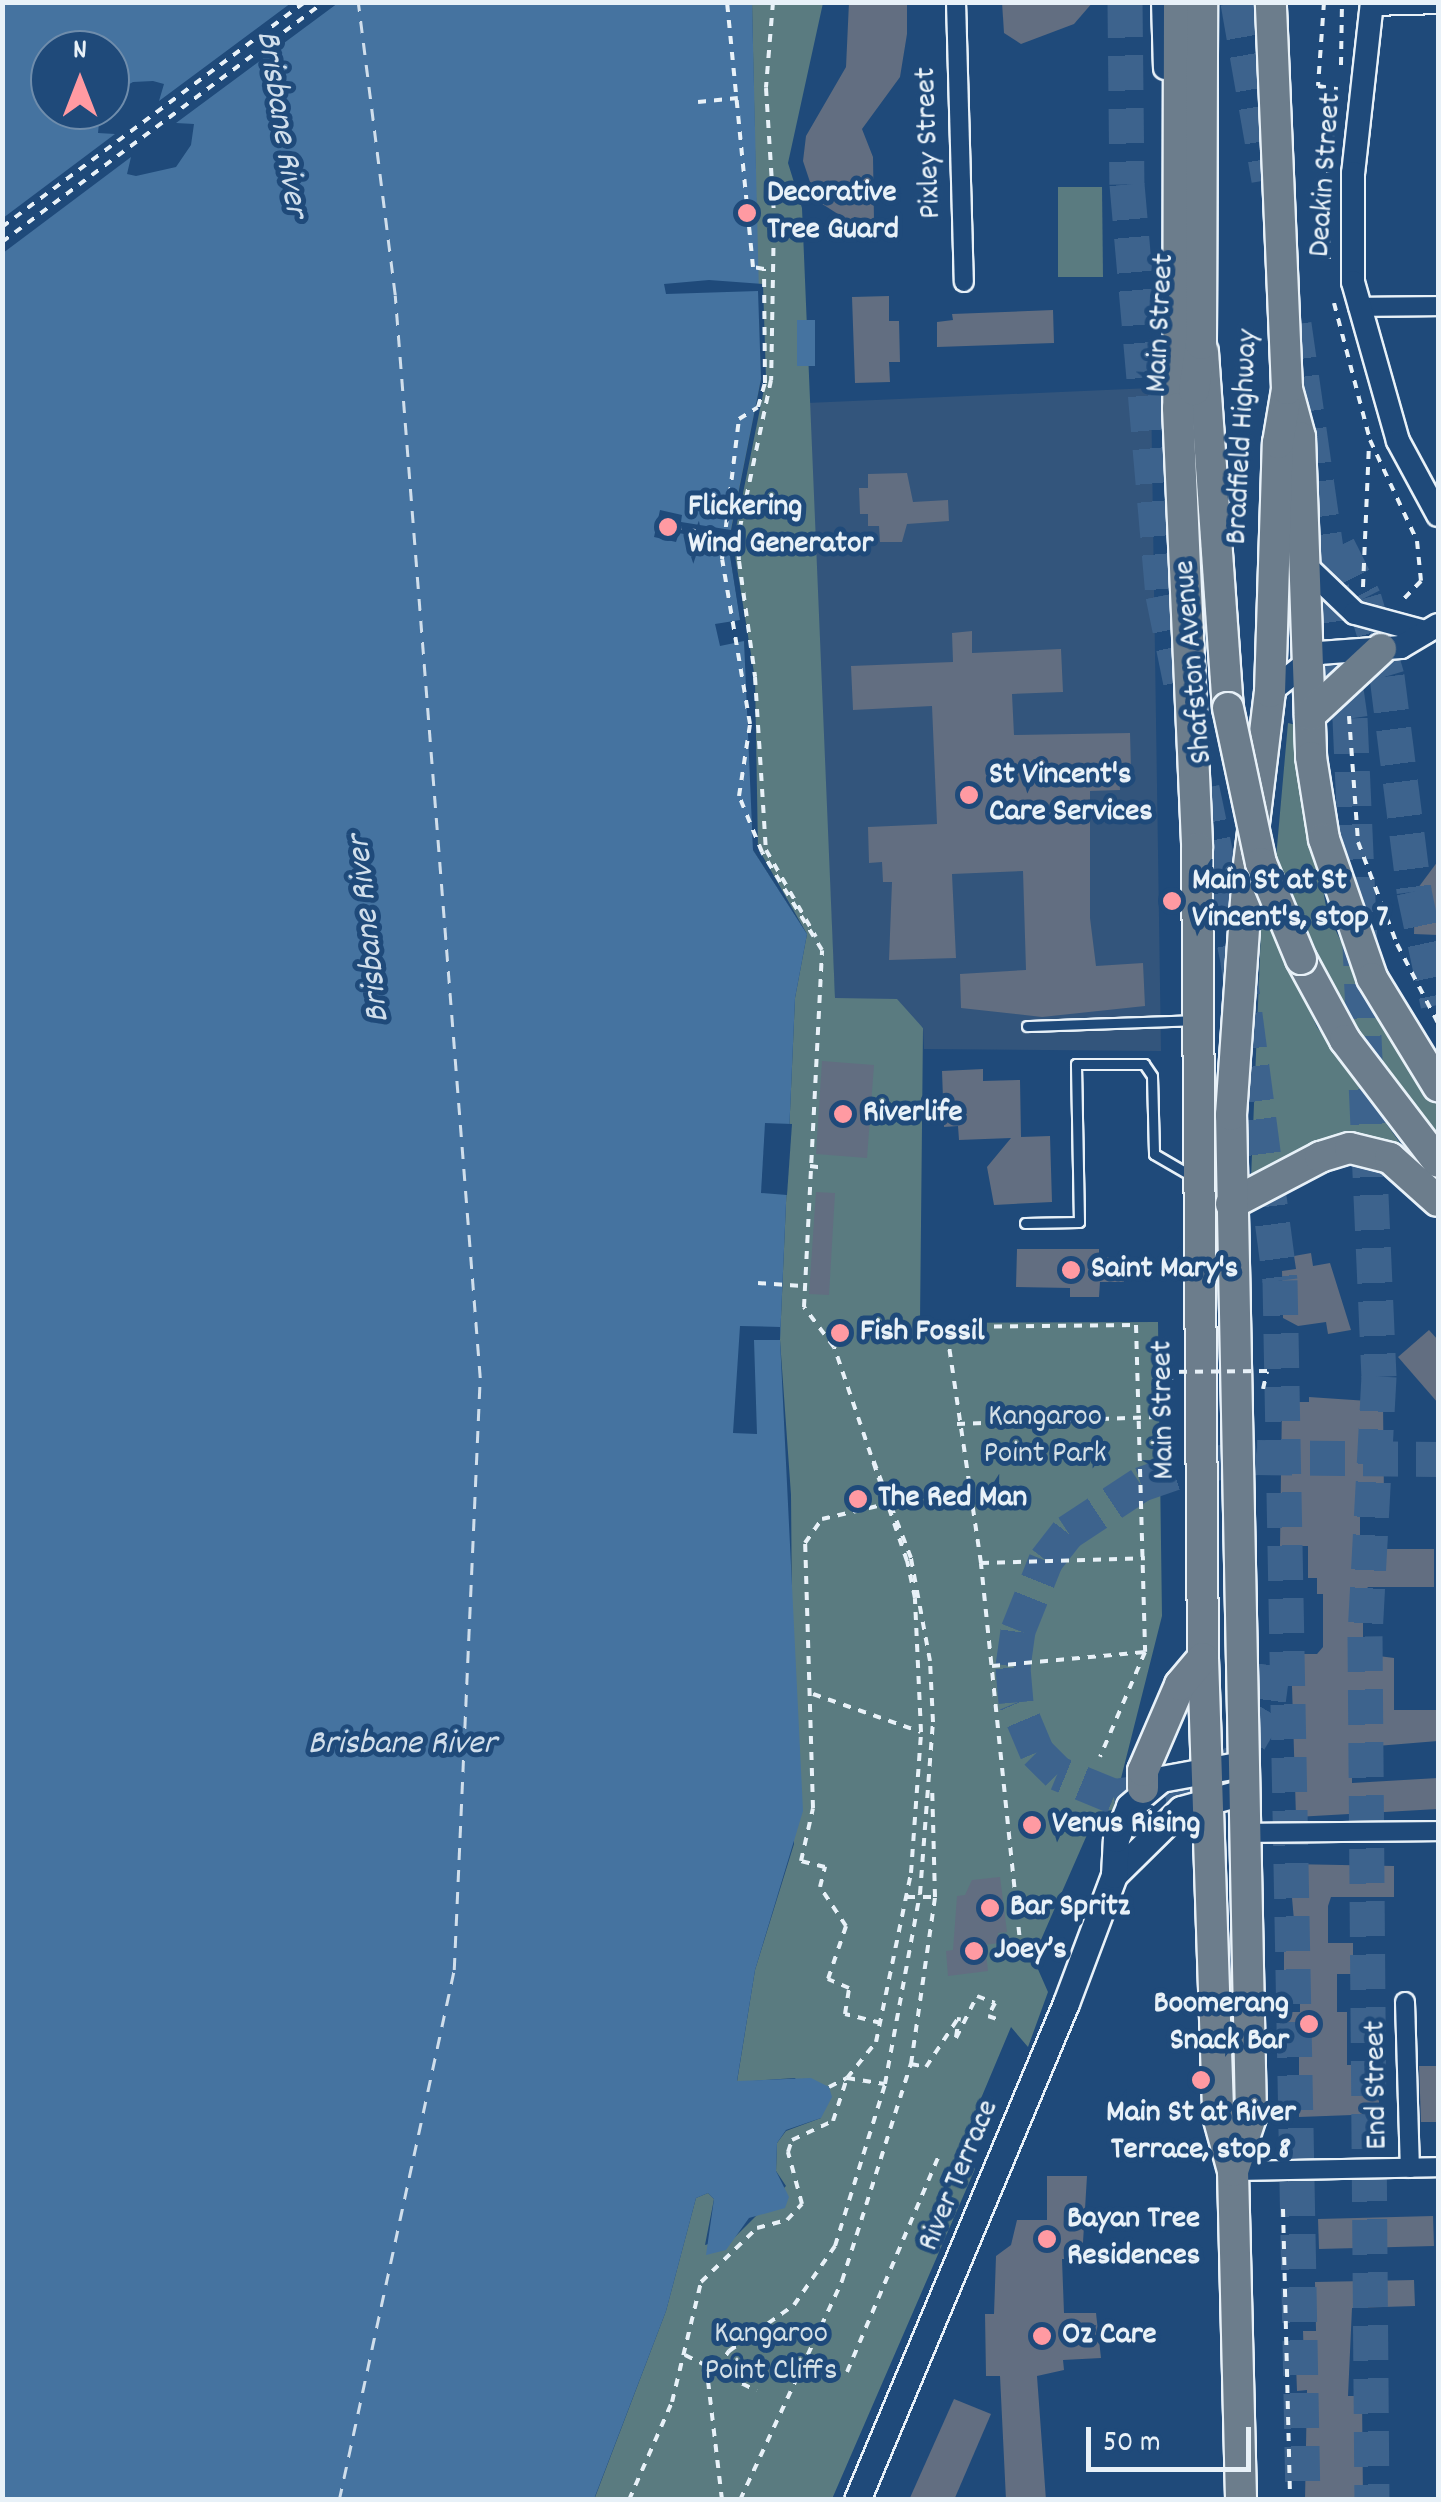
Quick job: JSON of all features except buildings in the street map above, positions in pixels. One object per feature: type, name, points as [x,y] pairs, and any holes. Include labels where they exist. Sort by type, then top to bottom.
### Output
[{"type":"main road","name":"Main Street","points":[[1179,2],[1174,110],[1184,612],[1192,647],[1202,1658],[1218,2116],[1234,2170],[1241,2500]]},
{"type":"main road","name":"Main Street","points":[[1192,647],[1199,613],[1192,413],[1201,344],[1202,2]]},
{"type":"main road","name":"Bradfield Highway","points":[[1248,873],[1270,692],[1278,443],[1287,390],[1271,2]]},
{"type":"main road","name":"Shafston Avenue","points":[[1201,344],[1211,405],[1228,708],[1262,863],[1301,959],[1354,1054],[1438,1162]]},
{"type":"main road","points":[[1287,390],[1300,437],[1308,568],[1310,714],[1324,839],[1352,930],[1391,1014],[1438,1086]]},
{"type":"main road","points":[[1310,714],[1381,649]]},
{"type":"main road","name":"Main Street","points":[[1234,2170],[1251,2117],[1231,1204],[1248,873]]},
{"type":"main road","points":[[1231,1204],[1320,1156],[1350,1148],[1390,1158],[1438,1202]]},
{"type":"main road","points":[[1143,1788],[1143,1771],[1180,1685],[1202,1658]]},
{"type":"main road","name":"River Terrace","points":[[857,2500],[1012,2136],[1114,1875],[1116,1839],[1143,1788],[1206,1785],[1243,1778]]},
{"type":"main road","name":"River Terrace","points":[[1114,1875],[1206,1785]]},
{"type":"street","name":"Pixley Street","points":[[956,2],[964,282]]},
{"type":"street","name":"Main Street","points":[[1163,2],[1166,77],[1174,110]]},
{"type":"street","points":[[1372,4],[1438,4]]},
{"type":"street","name":"Deakin Street","points":[[1372,4],[1350,216],[1358,308],[1398,441],[1438,515]]},
{"type":"street","points":[[1358,308],[1438,306]]},
{"type":"street","points":[[1308,568],[1361,604],[1432,628]]},
{"type":"street","points":[[1270,692],[1308,657],[1400,647],[1432,628]]},
{"type":"street","points":[[1244,1833],[1438,1831]]},
{"type":"street","name":"End Street","points":[[1406,2002],[1410,2168]]},
{"type":"street","points":[[1234,2170],[1438,2167]]},
{"type":"lane","points":[[1028,1026],[1198,1020]]},
{"type":"lane","points":[[1025,1223],[1080,1222],[1076,1064],[1144,1064],[1152,1076],[1154,1154],[1198,1180]]},
{"type":"path","points":[[2,227],[304,2]]},
{"type":"path","points":[[2,242],[324,2]]},
{"type":"path","points":[[727,2],[753,267],[764,269],[765,382],[758,407],[739,419],[722,558],[750,724],[740,796],[762,852],[822,950]]},
{"type":"path","points":[[629,2500],[661,2431],[684,2354],[693,2300],[707,2270],[737,2252],[757,2228],[786,2220],[802,2204],[788,2152],[799,2133],[833,2121],[847,2078],[876,2042],[906,1896],[921,1732],[915,1598],[834,1348],[815,1329],[802,1286],[823,992],[822,950],[766,850],[756,677],[739,561],[738,536],[771,380],[774,216],[766,88],[773,2]]},
{"type":"path","points":[[1324,2],[1318,86],[1338,89]]},
{"type":"path","points":[[1330,271],[1326,189],[1338,89],[1342,2]]},
{"type":"path","points":[[698,102],[738,98]]},
{"type":"path","points":[[1332,288],[1370,440],[1422,562],[1414,594],[1394,605]]},
{"type":"path","points":[[1361,604],[1370,440]]},
{"type":"path","points":[[674,527],[726,537]]},
{"type":"path","points":[[1352,678],[1366,696],[1349,714],[1358,842],[1397,944],[1438,1023]]},
{"type":"path","points":[[808,1166],[825,1168]]},
{"type":"path","points":[[758,1282],[802,1286]]},
{"type":"path","points":[[1021,1950],[981,1563],[957,1424],[946,1328],[1136,1325],[1145,1652],[1100,1757]]},
{"type":"path","points":[[1162,1372],[1164,1396],[1172,1396],[1170,1356]]},
{"type":"path","points":[[957,1424],[1158,1417],[1154,1372],[1267,1371]]},
{"type":"path","points":[[740,2500],[842,2281],[911,2064],[936,1896],[930,1676],[920,1597],[868,1450]]},
{"type":"path","points":[[882,2023],[845,2014],[849,1988],[828,1979],[846,1926],[820,1888],[825,1867],[801,1860],[813,1808],[806,1543],[822,1520],[886,1504]]},
{"type":"path","points":[[981,1563],[1145,1558]]},
{"type":"path","points":[[992,1666],[1145,1652]]},
{"type":"path","points":[[812,1693],[921,1732]]},
{"type":"path","points":[[722,2500],[721,2445],[707,2394],[712,2371],[729,2350],[794,2306],[828,2259],[886,2084],[919,1898],[931,1770]]},
{"type":"path","points":[[906,1896],[936,1896]]},
{"type":"path","points":[[911,2064],[926,2068],[941,2037],[949,2038],[953,2017],[958,2017],[960,2039],[977,1996],[995,2003],[988,2016],[996,2019]]},
{"type":"path","points":[[829,2087],[847,2078],[886,2084]]},
{"type":"path","points":[[847,2372],[940,2154]]},
{"type":"path","points":[[1283,2209],[1290,2500]]},
{"type":"path","points":[[684,2354],[757,2391]]},
{"type":"shaded area","points":[[1151,388],[1161,1051],[924,1049],[923,1027],[835,999],[807,403]]},
{"type":"green space","points":[[752,3],[823,3],[788,163],[802,208],[835,998],[897,999],[923,1028],[920,1323],[1158,1322],[1162,1616],[1113,1810],[1097,1812],[1033,1958],[1048,1992],[1028,2047],[1011,2027],[961,2146],[975,2169],[832,2499],[594,2500],[666,2311],[696,2198],[708,2193],[714,2199],[705,2245],[735,2237],[786,2186],[776,2171],[777,2143],[786,2131],[821,2118],[795,2078],[737,2082],[755,1970],[794,1844],[791,1495],[780,1340],[795,998],[807,934],[753,850],[750,679],[728,543],[758,291]]},
{"type":"green space","points":[[1058,187],[1102,187],[1103,277],[1058,277]]},
{"type":"green space","points":[[1288,723],[1296,725],[1327,913],[1375,1010],[1438,1105],[1438,1136],[1386,1072],[1333,989],[1276,858]]},
{"type":"green space","points":[[1262,904],[1317,1027],[1408,1154],[1358,1135],[1251,1179]]},
{"type":"water","name":"Brisbane River","points":[[3,3],[752,3],[761,379],[728,543],[750,679],[753,850],[807,934],[795,998],[780,1340],[803,1811],[755,1970],[737,2081],[811,2078],[829,2087],[832,2097],[821,2118],[786,2130],[777,2143],[776,2171],[789,2197],[785,2208],[749,2218],[726,2250],[706,2255],[714,2199],[708,2193],[696,2198],[666,2311],[594,2499],[3,2500]]},
{"type":"water","points":[[797,320],[815,320],[815,366],[797,366]]},
{"type":"pier","points":[[291,3],[338,3],[176,123],[194,124],[191,145],[176,167],[136,176],[127,174],[131,157],[3,253],[3,218],[115,134],[98,130],[130,130],[130,84],[164,84],[159,101]]},
{"type":"pier","points":[[709,280],[763,284],[766,379],[733,543],[755,679],[758,848],[807,934],[753,850],[744,641],[720,646],[715,624],[740,620],[728,543],[679,533],[676,542],[654,537],[660,510],[682,515],[681,522],[731,530],[761,379],[758,291],[666,294],[664,284]]},
{"type":"pier","points":[[765,1123],[792,1124],[787,1195],[761,1193]]},
{"type":"pier","points":[[740,1326],[780,1327],[780,1340],[754,1340],[757,1434],[733,1433]]},
{"type":"ferry route","points":[[339,2500],[454,1970],[480,1378],[395,295],[358,2]]},
{"type":"tunnel","points":[[1125,2],[1127,184],[1163,595],[1183,693]]},
{"type":"tunnel","points":[[1238,2],[1269,179]]},
{"type":"tunnel","points":[[1294,324],[1350,718],[1379,1376],[1365,1636],[1372,2500]]},
{"type":"tunnel","points":[[1338,546],[1364,598],[1387,676],[1414,891],[1438,1004]]},
{"type":"tunnel","points":[[1202,788],[1238,961],[1280,1280],[1303,2500]]},
{"type":"tunnel","points":[[1273,1665],[1267,1710],[1234,1766],[1199,1784],[1114,1796],[1058,1773],[1037,1752],[1016,1702],[1013,1666],[1018,1630],[1046,1560],[1068,1532],[1141,1484],[1193,1466],[1257,1457],[1438,1459]]},
{"type":"place","name":"Decorative Tree Guard","points":[[747,213]]},
{"type":"place","name":"Flickering Wind Generator","points":[[668,527]]},
{"type":"place","name":"St Vincent's Care Services","points":[[969,795]]},
{"type":"place","name":"Main St at St Vincent's, stop 7","points":[[1172,901]]},
{"type":"place","name":"Riverlife","points":[[843,1114]]},
{"type":"place","name":"Saint Mary's","points":[[1071,1270]]},
{"type":"place","name":"Fish Fossil","points":[[840,1333]]},
{"type":"place","name":"The Red Man","points":[[858,1499]]},
{"type":"place","name":"Venus Rising","points":[[1032,1825]]},
{"type":"place","name":"Bar Spritz","points":[[990,1908]]},
{"type":"place","name":"Joey’s","points":[[974,1951]]},
{"type":"place","name":"Boomerang Snack Bar","points":[[1309,2024]]},
{"type":"place","name":"Main St at River Terrace, stop 8","points":[[1201,2080]]},
{"type":"place","name":"Bayan Tree Residences","points":[[1047,2239]]},
{"type":"place","name":"Oz Care","points":[[1042,2336]]},
{"type":"park label","name":"Kangaroo Point Park","points":[[1045,1438]]},
{"type":"park label","name":"Kangaroo Point Cliffs","points":[[771,2354]]}]
